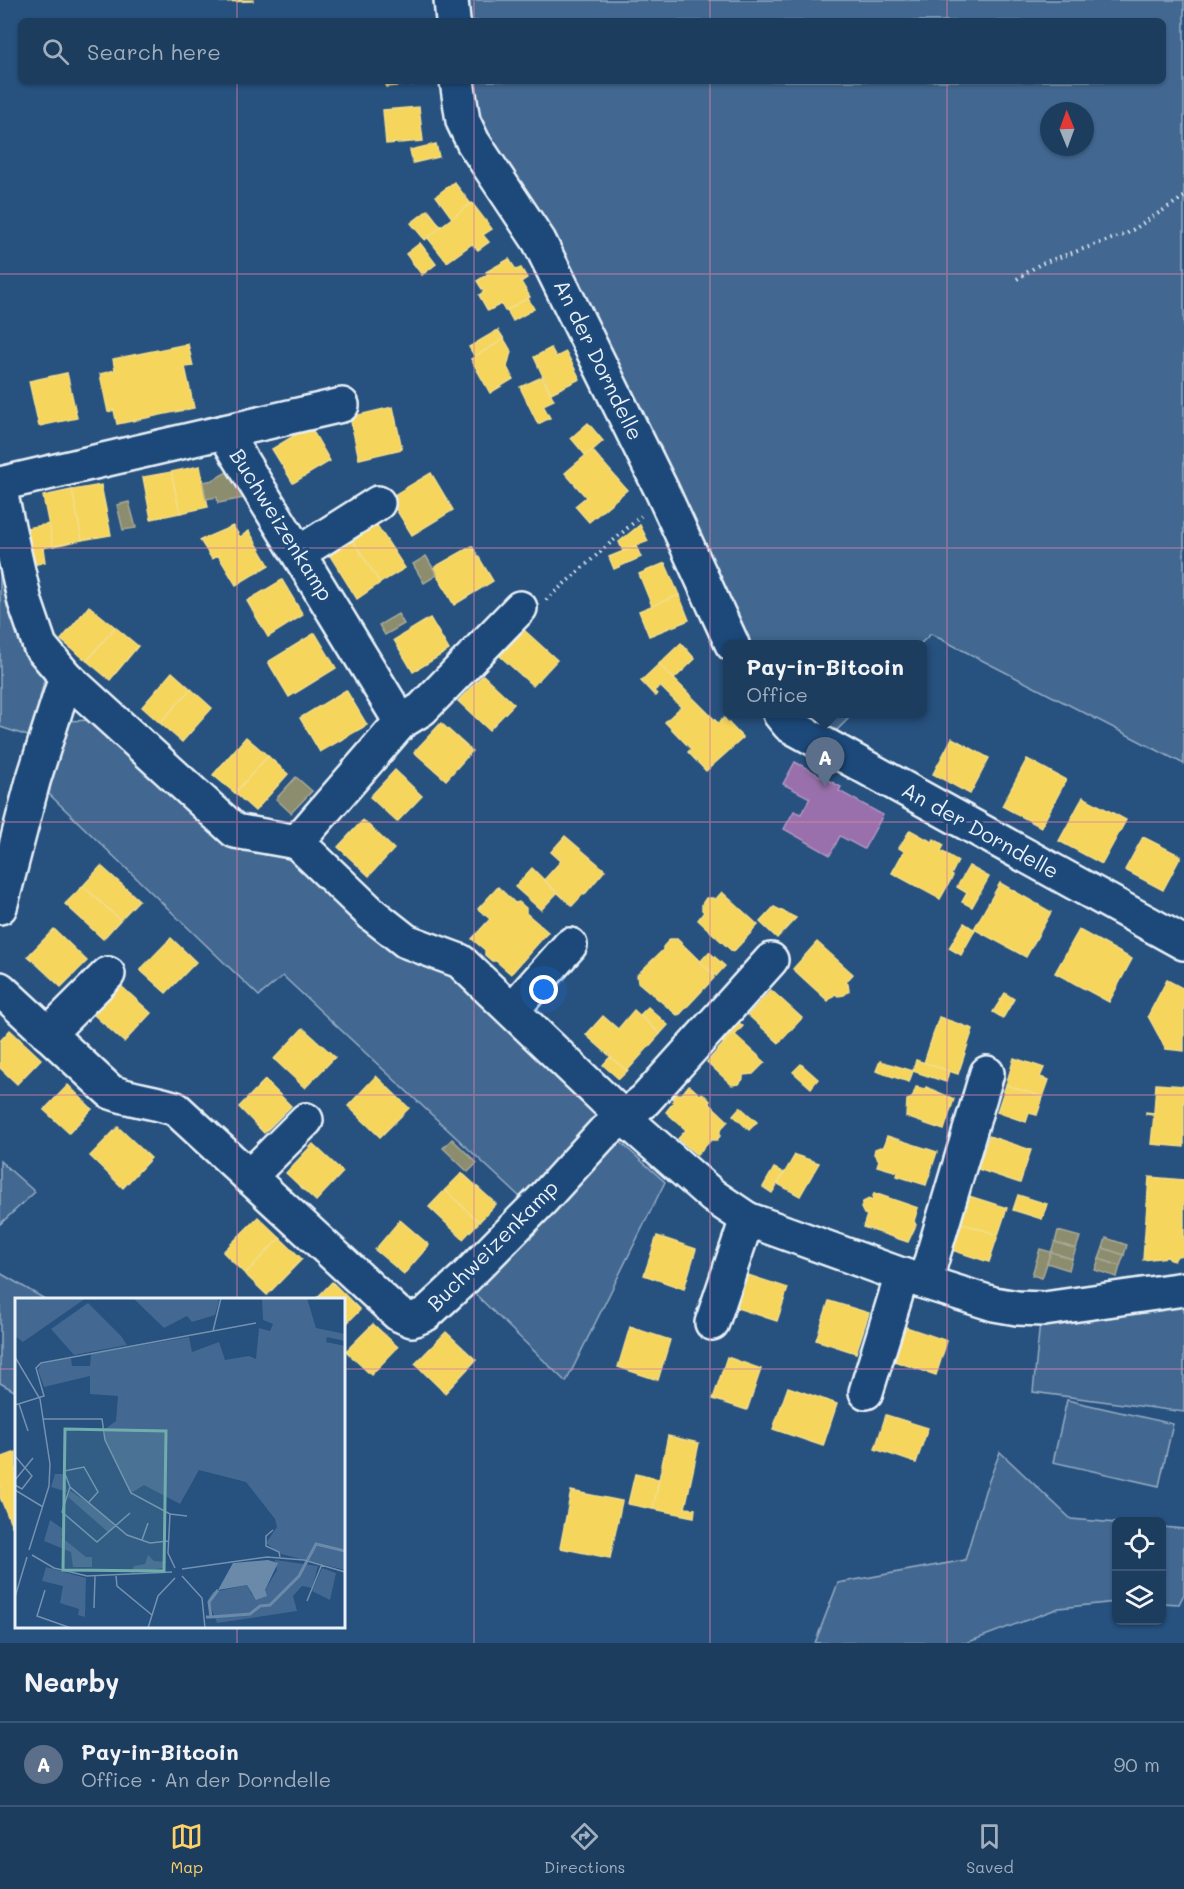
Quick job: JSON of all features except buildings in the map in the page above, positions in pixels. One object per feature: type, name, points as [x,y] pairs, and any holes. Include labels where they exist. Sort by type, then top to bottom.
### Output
[{"type":"street","points":[[451,0],[453,18]]},
{"type":"street","name":"An der Dorndelle","points":[[457,84],[463,121],[473,142],[539,241],[665,495],[730,640]]},
{"type":"street","points":[[224,432],[342,405]]},
{"type":"street","name":"Buchweizenkamp","points":[[0,484],[224,432],[401,722]]},
{"type":"street","points":[[0,491],[25,602],[40,646],[66,677],[235,831],[297,842],[373,915],[406,941],[460,961],[623,1118],[712,1196],[747,1219],[994,1304],[1044,1309],[1184,1289]]},
{"type":"street","points":[[298,553],[378,503]]},
{"type":"street","points":[[297,842],[401,722],[422,709],[520,608]]},
{"type":"street","points":[[0,908],[8,846],[33,781],[66,677]]},
{"type":"street","name":"An der Dorndelle","points":[[783,718],[789,725],[1184,943]]},
{"type":"street","points":[[512,1010],[570,945]]},
{"type":"street","name":"Buchweizenkamp","points":[[0,989],[111,1092],[128,1098],[154,1101],[176,1109],[398,1314],[412,1320],[426,1314],[466,1277],[542,1200],[602,1134],[645,1100],[771,960]]},
{"type":"street","points":[[48,1034],[108,974]]},
{"type":"street","points":[[866,1392],[914,1278],[987,1073]]},
{"type":"street","points":[[249,1177],[306,1120]]},
{"type":"street","points":[[712,1323],[747,1219]]},
{"type":"path","points":[[1017,279],[1040,264],[1126,234],[1184,197]]},
{"type":"path","points":[[520,608],[539,606],[665,495]]},
{"type":"shaded area","points":[[465,0],[1184,0],[1184,764],[931,634],[924,640],[731,640],[473,110],[471,84],[1166,84],[1166,18],[466,18]]},
{"type":"shaded area","points":[[0,558],[45,676],[31,737],[0,727]]},
{"type":"shaded area","points":[[786,718],[849,718],[823,744]]},
{"type":"shaded area","points":[[94,720],[234,845],[295,860],[444,971],[601,1114],[520,1197],[283,976],[259,996],[49,794],[64,721]]},
{"type":"shaded area","points":[[618,1140],[665,1182],[566,1382],[470,1289]]},
{"type":"shaded area","points":[[0,1161],[35,1192],[0,1224]]},
{"type":"shaded area","points":[[0,1273],[43,1298],[15,1298],[15,1391],[0,1383]]},
{"type":"shaded area","points":[[1184,1304],[1184,1412],[1033,1392],[1040,1322]]},
{"type":"shaded area","points":[[1067,1400],[1173,1424],[1159,1486],[1053,1462]]},
{"type":"shaded area","points":[[1000,1452],[1071,1519],[1112,1523],[1112,1602],[1059,1608],[966,1643],[815,1643],[838,1583],[965,1560],[985,1491]]},
{"type":"shaded area","points":[[1166,1527],[1184,1529],[1184,1594],[1179,1604],[1166,1603]]},
{"type":"place","name":"Pay-in-Bitcoin","points":[[825,787]]}]
